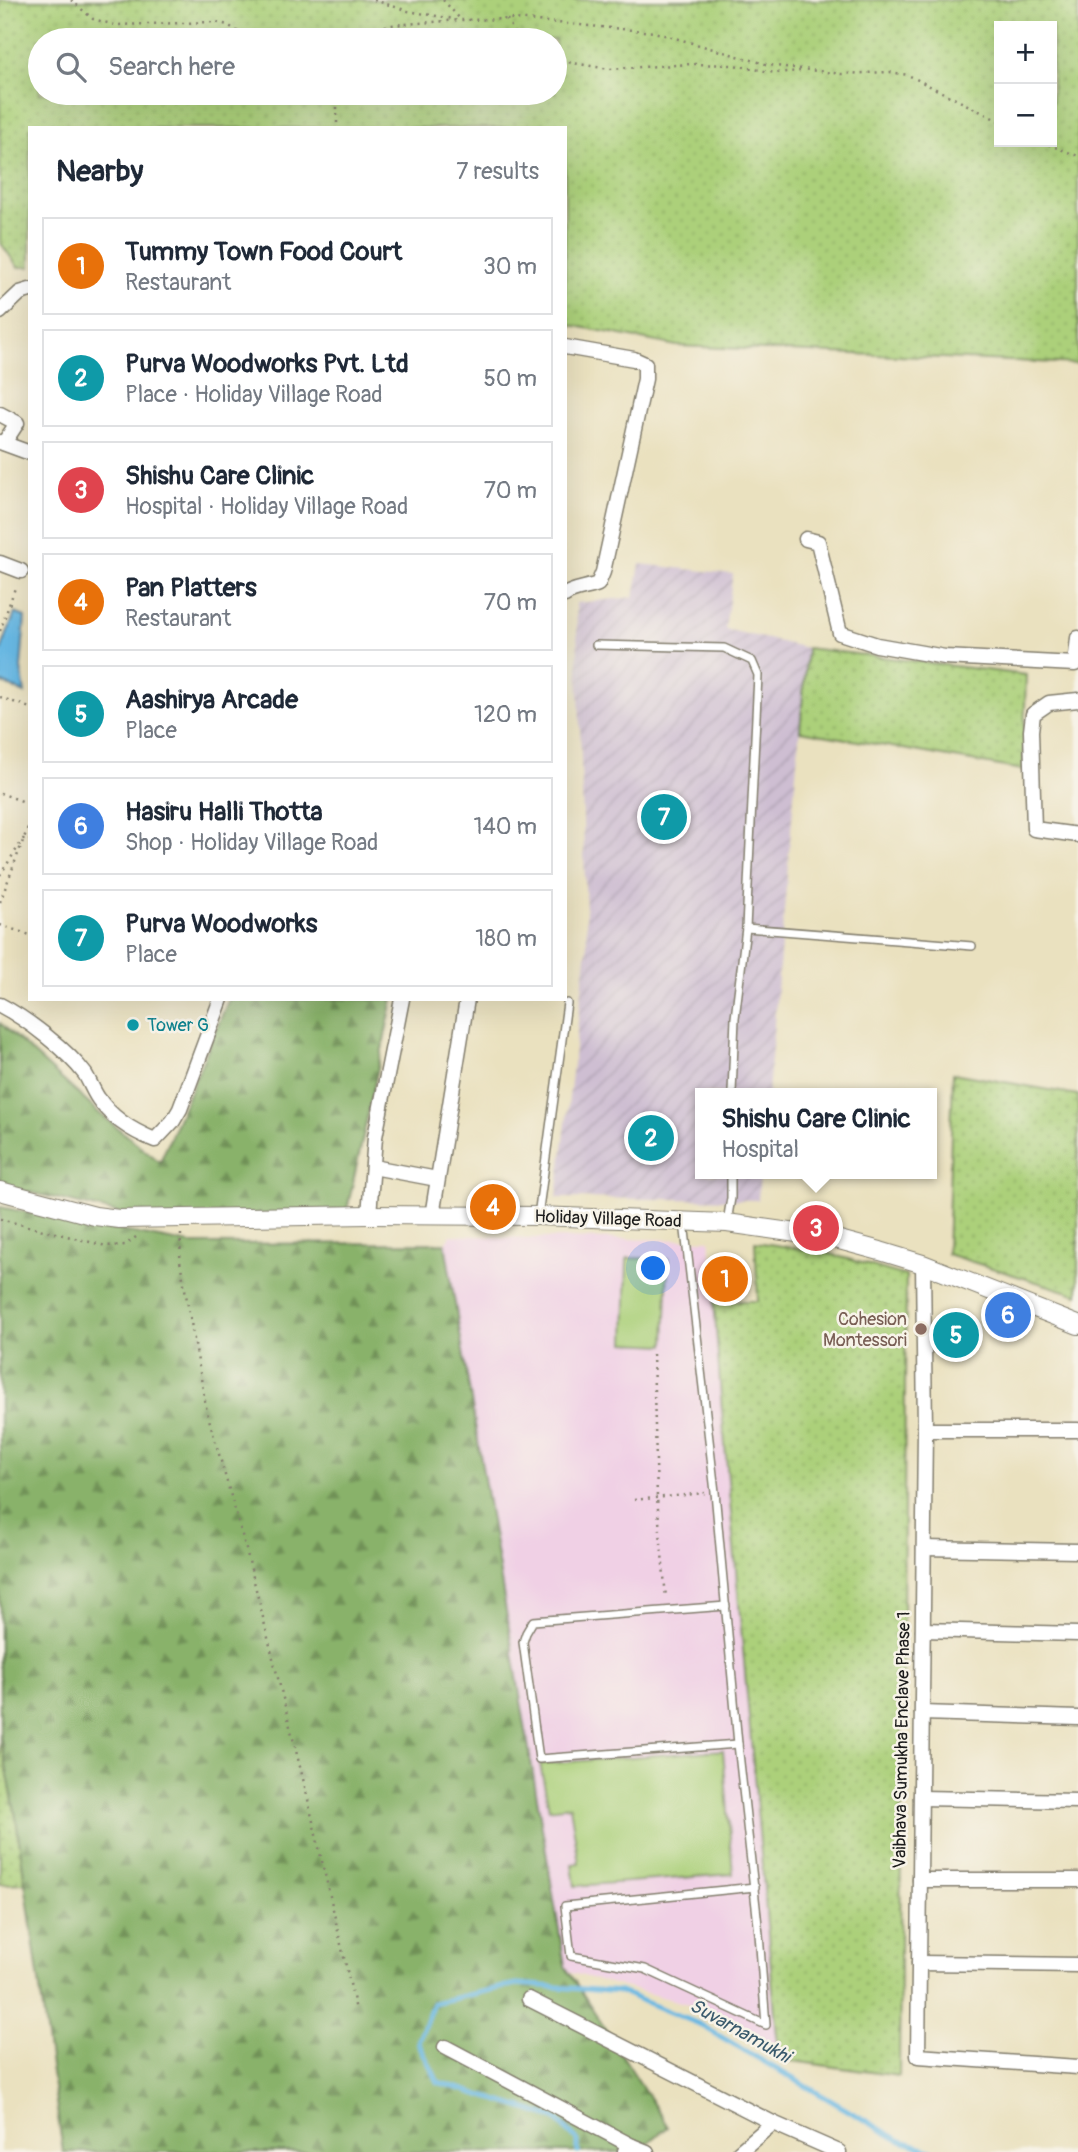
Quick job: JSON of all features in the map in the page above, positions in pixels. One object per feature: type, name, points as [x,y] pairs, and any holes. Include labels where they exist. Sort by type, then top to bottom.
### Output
[{"type":"street","points":[[0,312],[20,293],[28,291]]},
{"type":"street","points":[[567,347],[634,359],[645,364],[603,572],[598,584],[567,593]]},
{"type":"street","points":[[0,414],[17,423],[2,442],[28,452]]},
{"type":"street","points":[[806,539],[818,542],[841,632],[877,645],[945,657],[1075,664],[1078,638]]},
{"type":"street","points":[[0,563],[22,571]]},
{"type":"street","points":[[1078,700],[1049,703],[1041,708],[1033,714],[1031,731],[1034,829],[1078,835]]},
{"type":"street","points":[[0,1005],[17,1014],[54,1044],[85,1074],[97,1098],[117,1120],[155,1140],[180,1109],[220,1001]]},
{"type":"street","points":[[369,1215],[377,1123],[402,1001]]},
{"type":"street","points":[[432,1216],[467,1001]]},
{"type":"street","points":[[373,1167],[437,1179]]},
{"type":"street","name":"Holiday Village Road","points":[[0,1191],[95,1216],[145,1219],[369,1215],[538,1216],[727,1223],[832,1238],[923,1264],[1078,1325]]},
{"type":"street","name":"Vaibhava Sumukha Enclave Phase 1","points":[[923,1264],[925,1430],[918,2056],[1078,2067]]},
{"type":"street","points":[[925,1430],[1078,1430]]},
{"type":"street","points":[[924,1548],[1078,1550]]},
{"type":"street","points":[[923,1630],[1078,1634]]},
{"type":"street","points":[[922,1713],[1078,1718]]},
{"type":"street","points":[[921,1798],[1078,1801]]},
{"type":"street","points":[[920,1880],[1078,1881]]},
{"type":"street","points":[[919,1963],[1078,1965]]},
{"type":"street","points":[[528,1999],[774,2123],[839,2152]]},
{"type":"street","points":[[445,2047],[628,2149],[647,2152]]},
{"type":"street","points":[[738,2152],[774,2123]]},
{"type":"lane","points":[[596,645],[724,648],[752,662],[758,676],[746,928],[735,1018],[732,1088]]},
{"type":"lane","points":[[746,928],[972,946]]},
{"type":"lane","points":[[538,1216],[567,1003]]},
{"type":"lane","points":[[727,1223],[731,1179]]},
{"type":"lane","points":[[684,1221],[715,1492],[754,1887],[766,2025],[645,1969],[571,1956],[565,1906],[754,1887]]},
{"type":"lane","points":[[726,1606],[533,1621],[523,1642],[539,1759],[738,1744]]},
{"type":"path","points":[[71,0],[93,19],[115,25],[215,22],[232,28]]},
{"type":"path","points":[[374,0],[408,12],[461,20]]},
{"type":"path","points":[[443,0],[461,20]]},
{"type":"path","points":[[507,19],[512,28]]},
{"type":"path","points":[[376,28],[461,20],[507,19],[654,32],[769,65],[841,74],[890,72],[908,75],[994,118]]},
{"type":"path","points":[[567,62],[609,69],[692,64],[734,65],[775,73],[807,71]]},
{"type":"path","points":[[337,105],[337,126]]},
{"type":"path","points":[[1055,147],[1078,156]]},
{"type":"path","points":[[0,631],[22,571]]},
{"type":"path","points":[[0,697],[28,707]]},
{"type":"path","points":[[0,793],[28,803]]},
{"type":"path","points":[[0,902],[28,827]]},
{"type":"path","points":[[24,838],[28,839]]},
{"type":"path","points":[[0,875],[24,838]]},
{"type":"path","points":[[0,925],[28,934]]},
{"type":"path","points":[[185,1217],[179,1243],[180,1261],[207,1412],[246,1549],[306,1791],[356,2010]]},
{"type":"path","points":[[0,1219],[106,1246],[125,1245],[138,1236],[145,1219]]},
{"type":"path","points":[[653,1354],[657,1498],[667,1611]]},
{"type":"path","points":[[634,1500],[715,1492]]},
{"type":"shaded area","points":[[640,564],[733,574],[725,629],[807,648],[768,1088],[695,1088],[695,1179],[760,1179],[758,1200],[557,1198],[587,948],[576,603],[634,597]]},
{"type":"shaded area","points":[[451,1235],[710,1240],[722,1411],[779,2059],[714,2011],[572,1973],[565,1966],[445,1243]]},
{"type":"green space","points":[[0,0],[1078,0],[1078,364],[677,346],[567,324],[567,126],[28,126],[28,267],[18,267],[0,242]]},
{"type":"green space","points":[[807,648],[1026,675],[1023,770],[800,731]]},
{"type":"green space","points":[[228,1001],[393,1001],[347,1210],[147,1220],[0,1185],[0,1023],[99,1113],[160,1162]]},
{"type":"green space","points":[[953,1073],[1078,1095],[1078,1295],[947,1254]]},
{"type":"green space","points":[[0,1207],[190,1244],[445,1243],[565,1966],[668,2127],[636,2152],[63,2152],[15,1811],[0,1734]]},
{"type":"green space","points":[[755,1242],[824,1252],[906,1276],[899,2076],[779,2059],[714,1301],[758,1301]]},
{"type":"green space","points":[[627,1258],[668,1259],[665,1345],[625,1343]]},
{"type":"green space","points":[[0,1734],[15,1811],[25,1883],[0,1884]]},
{"type":"green space","points":[[723,1750],[733,1874],[575,1886],[572,1864],[579,1863],[570,1806],[549,1809],[540,1764]]},
{"type":"water","points":[[15,613],[25,617],[21,668],[25,693],[0,682],[0,653]]},
{"type":"waterway","name":"Suvarnamukhi","points":[[578,2152],[578,2141],[555,2118],[438,2082],[418,2042],[433,2003],[517,1984],[621,1992],[699,2024],[899,2140],[936,2152]]},
{"type":"place","name":"Purva Woodworks","points":[[664,817]]},
{"type":"place","name":"Tower G","points":[[133,1025]]},
{"type":"place","name":"Purva Woodworks Pvt. Ltd","points":[[651,1138]]},
{"type":"place","name":"Pan Platters","points":[[493,1207]]},
{"type":"place","name":"Shishu Care Clinic","points":[[816,1228]]},
{"type":"place","name":"Tummy Town Food Court","points":[[725,1279]]},
{"type":"place","name":"Hasiru Halli Thotta","points":[[1008,1315]]},
{"type":"place","name":"Cohesion Montessori","points":[[921,1329]]},
{"type":"place","name":"Aashirya Arcade","points":[[956,1335]]}]
